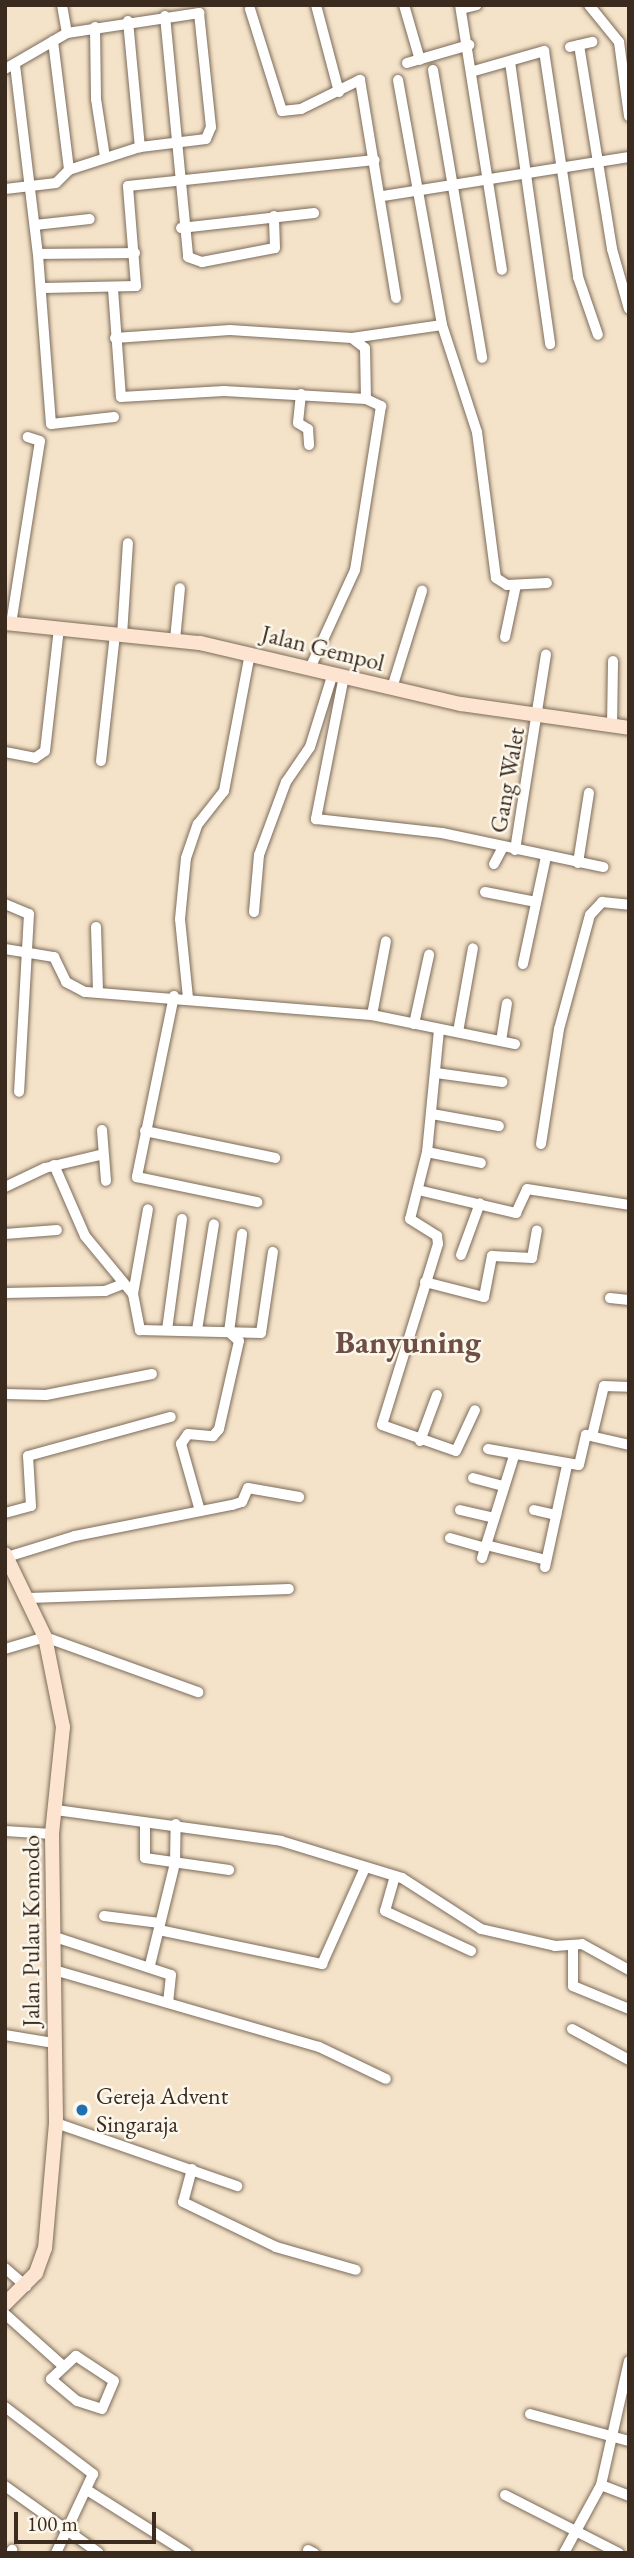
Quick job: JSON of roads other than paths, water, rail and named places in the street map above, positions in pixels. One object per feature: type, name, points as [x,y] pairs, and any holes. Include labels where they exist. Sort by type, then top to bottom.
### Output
[{"type":"street","points":[[62,5],[67,33]]},
{"type":"street","points":[[138,5],[133,20],[141,147]]},
{"type":"street","points":[[316,5],[339,92]]},
{"type":"street","points":[[404,5],[420,60]]},
{"type":"street","points":[[477,5],[461,7],[474,71],[502,270]]},
{"type":"street","points":[[589,5],[618,42],[629,116]]},
{"type":"street","points":[[250,9],[279,109],[301,109],[360,80],[383,196],[396,298]]},
{"type":"street","points":[[171,12],[181,180],[181,228],[188,257],[202,262],[275,248],[274,216]]},
{"type":"street","points":[[5,189],[32,186],[56,183],[69,170],[141,147],[206,138],[211,127],[205,21],[194,12],[171,12],[67,33],[10,67],[32,186],[44,288],[51,424],[114,417]]},
{"type":"street","points":[[96,27],[96,99],[105,157]]},
{"type":"street","points":[[53,41],[69,170]]},
{"type":"street","points":[[592,42],[575,46],[629,309]]},
{"type":"street","points":[[407,63],[469,45]]},
{"type":"street","points":[[474,71],[544,51],[578,278],[598,335]]},
{"type":"street","points":[[510,62],[528,173],[550,344]]},
{"type":"street","points":[[433,70],[456,185],[482,358]]},
{"type":"street","points":[[398,80],[442,325],[477,432],[496,578],[516,585],[547,583]]},
{"type":"street","points":[[383,196],[629,157]]},
{"type":"street","points":[[44,288],[113,289],[139,282],[126,187],[375,160]]},
{"type":"street","points":[[181,228],[274,216],[314,214]]},
{"type":"street","points":[[35,225],[90,219]]},
{"type":"street","points":[[38,254],[135,253]]},
{"type":"street","points":[[113,289],[121,397],[302,394],[366,398],[382,410],[366,520],[355,570],[311,666]]},
{"type":"street","points":[[115,338],[230,330],[352,338],[442,325]]},
{"type":"street","points":[[352,338],[365,348],[366,398]]},
{"type":"street","points":[[302,394],[298,423],[308,429],[309,445]]},
{"type":"street","points":[[8,623],[40,442],[28,437]]},
{"type":"street","points":[[101,761],[128,543]]},
{"type":"street","points":[[505,638],[516,585]]},
{"type":"street","points":[[175,640],[180,588]]},
{"type":"street","points":[[392,688],[422,591]]},
{"type":"street","name":"Jalan Gempol","points":[[8,623],[175,640],[250,653],[392,688],[540,717],[629,728]]},
{"type":"street","points":[[5,752],[35,758],[44,751],[59,629]]},
{"type":"street","points":[[188,998],[180,919],[187,858],[198,824],[224,791],[250,653]]},
{"type":"street","name":"Gang Walet","points":[[515,850],[540,717],[546,654]]},
{"type":"street","points":[[612,727],[613,662]]},
{"type":"street","points":[[338,674],[315,818],[503,847],[546,858],[603,867]]},
{"type":"street","points":[[254,912],[259,855],[286,782],[310,747],[338,674]]},
{"type":"street","points":[[578,863],[589,793]]},
{"type":"street","points":[[494,864],[503,847]]},
{"type":"street","points":[[523,964],[546,858]]},
{"type":"street","points":[[485,892],[536,902]]},
{"type":"street","points":[[541,1144],[559,1029],[590,915],[602,902],[629,905]]},
{"type":"street","points":[[5,904],[28,909],[19,1092]]},
{"type":"street","points":[[96,928],[98,992]]},
{"type":"street","points":[[372,1015],[386,941]]},
{"type":"street","points":[[458,1032],[473,948]]},
{"type":"street","points":[[5,949],[57,958],[71,987],[98,992],[174,996],[372,1015],[515,1044]]},
{"type":"street","points":[[414,1024],[429,955]]},
{"type":"street","points":[[174,996],[145,1131],[138,1179],[257,1202]]},
{"type":"street","points":[[500,1041],[507,1003]]},
{"type":"street","points":[[439,1030],[427,1152],[411,1222],[438,1238],[382,1425],[420,1440],[459,1450],[475,1410]]},
{"type":"street","points":[[436,1073],[502,1082]]},
{"type":"street","points":[[432,1114],[499,1126]]},
{"type":"street","points":[[102,1130],[100,1155],[106,1181]]},
{"type":"street","points":[[145,1131],[275,1157]]},
{"type":"street","points":[[427,1152],[481,1163]]},
{"type":"street","points":[[5,1187],[54,1165],[100,1155]]},
{"type":"street","points":[[54,1165],[85,1236],[133,1293]]},
{"type":"street","points":[[418,1190],[516,1213],[527,1189],[629,1205]]},
{"type":"street","points":[[461,1255],[481,1203]]},
{"type":"street","points":[[148,1209],[133,1293],[136,1327],[261,1333],[273,1252]]},
{"type":"street","points":[[167,1330],[182,1219]]},
{"type":"street","points":[[197,1330],[214,1224]]},
{"type":"street","points":[[5,1234],[57,1230]]},
{"type":"street","points":[[425,1282],[484,1297],[492,1256],[532,1258],[537,1230]]},
{"type":"street","points":[[229,1332],[242,1234]]},
{"type":"street","points":[[5,1293],[105,1291],[123,1284]]},
{"type":"street","points":[[610,1298],[629,1300]]},
{"type":"street","points":[[200,1511],[181,1444],[188,1434],[213,1436],[219,1429],[239,1341],[229,1332]]},
{"type":"street","points":[[5,1394],[46,1395],[152,1374]]},
{"type":"street","points":[[592,1436],[604,1386],[614,1382],[629,1387]]},
{"type":"street","points":[[420,1440],[437,1395]]},
{"type":"street","points":[[5,1513],[31,1506],[29,1456],[171,1417]]},
{"type":"street","points":[[488,1449],[514,1456],[581,1465],[586,1435],[629,1445]]},
{"type":"street","points":[[484,1550],[514,1456]]},
{"type":"street","points":[[450,1538],[484,1550],[546,1563],[567,1465]]},
{"type":"street","points":[[472,1478],[503,1486]]},
{"type":"street","points":[[6,1556],[241,1503],[248,1488],[299,1497]]},
{"type":"street","points":[[460,1510],[494,1518]]},
{"type":"street","points":[[534,1510],[556,1515]]},
{"type":"street","name":"Jalan Pulau Komodo","points":[[5,2305],[26,2286],[45,2248],[56,2123],[52,1834],[63,1727],[45,1637],[29,1598],[6,1556]]},
{"type":"street","points":[[29,1598],[289,1589]]},
{"type":"street","points":[[5,1649],[45,1637],[198,1692]]},
{"type":"street","points":[[56,1810],[145,1824],[176,1824],[281,1841],[395,1876],[481,1928],[588,1947],[629,1970]]},
{"type":"street","points":[[145,1824],[144,1856],[229,1870]]},
{"type":"street","points":[[150,1965],[175,1863],[176,1824]]},
{"type":"street","points":[[5,1831],[52,1834]]},
{"type":"street","points":[[104,1916],[322,1965],[365,1868]]},
{"type":"street","points":[[395,1876],[386,1911],[471,1951]]},
{"type":"street","points":[[55,1937],[150,1965],[174,1980],[167,2003]]},
{"type":"street","points":[[573,1945],[573,1986],[629,2009]]},
{"type":"street","points":[[54,1970],[318,2047],[386,2079]]},
{"type":"street","points":[[572,2029],[629,2060]]},
{"type":"street","points":[[5,2035],[54,2043]]},
{"type":"street","points":[[56,2123],[237,2186]]},
{"type":"street","points":[[192,2169],[183,2202],[276,2248],[356,2270]]},
{"type":"street","points":[[5,2268],[26,2286]]},
{"type":"street","points":[[5,2314],[61,2364]]},
{"type":"street","points":[[76,2356],[112,2379],[105,2408],[60,2390],[51,2379],[61,2364],[76,2356]]},
{"type":"street","points":[[564,2553],[601,2485],[626,2393],[629,2361]]},
{"type":"street","points":[[5,2407],[91,2471],[87,2490],[64,2530],[56,2553]]},
{"type":"street","points":[[530,2414],[629,2441]]},
{"type":"street","points":[[601,2485],[629,2496]]},
{"type":"street","points":[[5,2486],[99,2553]]},
{"type":"street","points":[[87,2490],[187,2553]]},
{"type":"street","points":[[505,2494],[619,2553]]},
{"type":"place","name":"Gereja Advent Singaraja","points":[[82,2110]]},
{"type":"district","name":"Banyuning","points":[[408,1342]]}]
